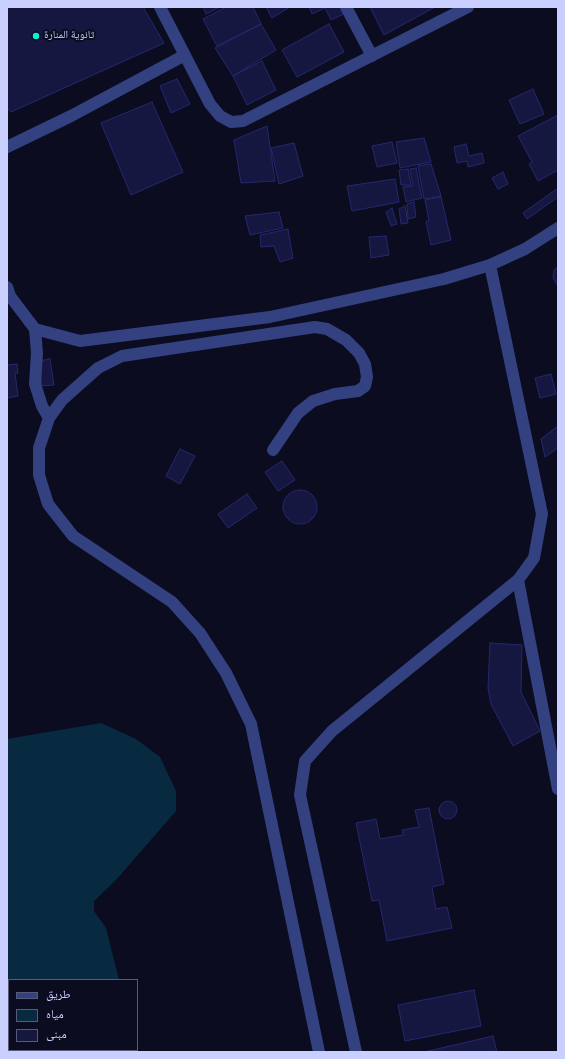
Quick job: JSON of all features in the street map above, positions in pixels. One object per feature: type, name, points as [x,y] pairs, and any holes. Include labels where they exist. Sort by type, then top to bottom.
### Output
[{"type":"street","points":[[160,7],[210,104],[220,116],[231,122],[243,121],[468,7]]},
{"type":"street","points":[[346,7],[372,56]]},
{"type":"street","points":[[7,148],[71,116],[185,55]]},
{"type":"street","points":[[35,329],[80,341],[270,317],[444,279],[490,265],[525,249],[558,228]]},
{"type":"street","points":[[356,1052],[300,796],[305,761],[332,731],[518,580],[534,558],[542,514],[490,265]]},
{"type":"street","points":[[7,287],[10,296],[35,329],[37,353],[35,384],[42,406],[49,418]]},
{"type":"street","points":[[273,450],[298,413],[313,401],[335,394],[358,392],[365,386],[367,377],[365,364],[359,353],[346,340],[327,329],[315,327],[122,356],[98,368],[62,400],[49,418],[39,448],[39,475],[48,504],[73,536],[172,602],[200,633],[226,673],[251,724],[319,1052]]},
{"type":"street","points":[[518,580],[558,789]]},
{"type":"water","points":[[101,723],[136,739],[160,757],[176,791],[176,811],[116,880],[94,901],[94,911],[106,928],[119,979],[8,979],[8,1051],[136,1052],[7,1052],[7,739]]},
{"type":"building","points":[[7,7],[143,7],[164,43],[11,112],[7,107]]},
{"type":"building","points":[[203,7],[220,7],[206,14]]},
{"type":"building","points":[[226,7],[253,7],[261,24],[217,46],[203,19]]},
{"type":"building","points":[[266,7],[290,7],[272,18]]},
{"type":"building","points":[[309,7],[343,7],[346,13],[331,20],[325,8],[312,14]]},
{"type":"building","points":[[370,7],[435,7],[384,35]]},
{"type":"building","points":[[261,24],[276,50],[233,76],[215,48]]},
{"type":"building","points":[[329,24],[344,52],[297,77],[282,50]]},
{"type":"building","points":[[262,61],[276,90],[247,105],[233,76]]},
{"type":"building","points":[[177,79],[190,104],[171,113],[160,86]]},
{"type":"building","points":[[533,89],[544,114],[520,124],[509,100]]},
{"type":"building","points":[[152,102],[183,172],[131,195],[101,123]]},
{"type":"building","points":[[558,115],[558,170],[538,181],[529,164],[532,162],[518,136]]},
{"type":"building","points":[[267,126],[275,181],[241,183],[234,140]]},
{"type":"building","points":[[424,138],[431,162],[400,168],[396,142]]},
{"type":"building","points":[[392,142],[397,163],[377,167],[372,146]]},
{"type":"building","points":[[294,143],[303,176],[279,184],[271,148]]},
{"type":"building","points":[[466,144],[469,156],[482,153],[484,163],[468,167],[467,161],[457,163],[454,147]]},
{"type":"building","points":[[431,164],[441,196],[424,199],[418,166]]},
{"type":"building","points":[[416,168],[422,198],[406,202],[403,187],[413,186],[410,169]]},
{"type":"building","points":[[408,169],[411,185],[401,185],[399,170]]},
{"type":"building","points":[[503,172],[508,184],[498,189],[492,178]]},
{"type":"building","points":[[395,179],[399,202],[352,211],[347,186]]},
{"type":"building","points":[[558,188],[558,197],[527,219],[523,213]]},
{"type":"building","points":[[441,197],[451,240],[431,245],[426,222],[429,220],[425,200]]},
{"type":"building","points":[[414,202],[416,217],[408,219],[407,204]]},
{"type":"building","points":[[405,206],[408,223],[401,224],[399,209]]},
{"type":"building","points":[[392,208],[397,224],[391,226],[386,212]]},
{"type":"building","points":[[279,212],[283,228],[250,235],[245,216]]},
{"type":"building","points":[[288,229],[293,258],[280,262],[274,246],[261,247],[260,235]]},
{"type":"building","points":[[386,236],[389,255],[371,258],[369,237]]},
{"type":"building","points":[[558,267],[558,286],[553,278],[554,270]]},
{"type":"building","points":[[50,359],[54,385],[42,386],[38,361]]},
{"type":"building","points":[[17,364],[18,373],[15,373],[18,396],[7,398],[7,365]]},
{"type":"building","points":[[551,374],[556,394],[540,398],[535,378]]},
{"type":"building","points":[[558,426],[558,448],[545,457],[541,439]]},
{"type":"building","points":[[180,449],[195,456],[180,484],[166,476]]},
{"type":"building","points":[[282,461],[295,480],[278,491],[265,472]]},
{"type":"building","points":[[300,490],[312,495],[317,507],[312,519],[300,524],[288,519],[283,507],[288,495]]},
{"type":"building","points":[[247,494],[257,508],[228,528],[218,514]]},
{"type":"building","points":[[490,643],[522,645],[521,692],[540,731],[513,746],[491,704],[488,688]]},
{"type":"building","points":[[448,801],[454,804],[457,810],[454,816],[448,819],[442,816],[439,810],[442,804]]},
{"type":"building","points":[[429,808],[444,884],[432,887],[436,909],[447,907],[452,928],[387,941],[379,900],[372,901],[356,823],[376,819],[380,839],[403,835],[402,830],[419,827],[415,810]]},
{"type":"building","points":[[474,990],[481,1026],[405,1041],[398,1005]]},
{"type":"building","points":[[493,1036],[497,1052],[424,1052]]},
{"type":"place","name":"ثانوية المنارة","points":[[36,36]]}]
